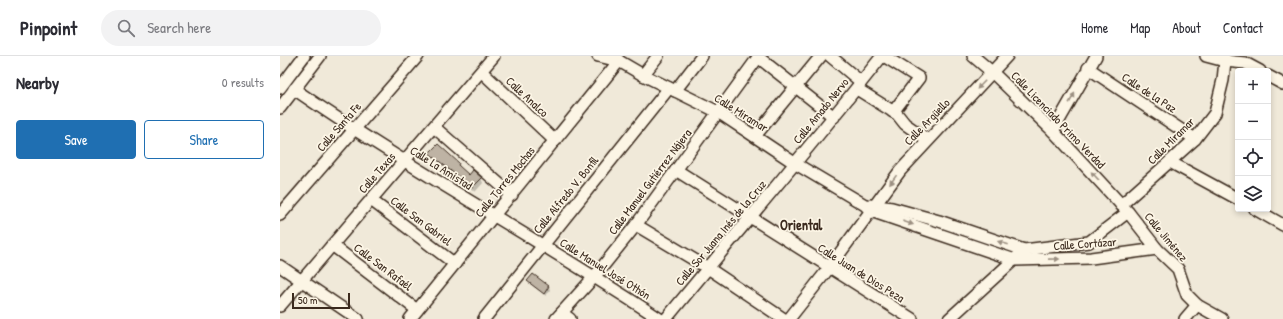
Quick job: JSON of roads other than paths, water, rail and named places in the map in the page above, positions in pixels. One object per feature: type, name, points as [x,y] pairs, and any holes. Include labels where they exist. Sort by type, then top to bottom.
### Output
[{"type":"street","points":[[280,88],[304,56]]},
{"type":"street","points":[[280,108],[320,56]]},
{"type":"street","name":"Calle Santa Fe","points":[[280,215],[418,56]]},
{"type":"street","name":"Calle Texas","points":[[280,306],[482,72],[494,56]]},
{"type":"street","name":"Calle Miramar","points":[[598,56],[617,59],[643,75],[718,112],[796,164],[870,207],[1014,260]]},
{"type":"street","points":[[643,75],[658,56]]},
{"type":"street","name":"Calle Alfredo V. Bonfil","points":[[484,319],[543,245],[702,56]]},
{"type":"street","points":[[756,136],[821,56]]},
{"type":"street","points":[[830,56],[859,85],[894,112],[905,124],[928,140]]},
{"type":"street","points":[[883,56],[919,78],[894,112]]},
{"type":"street","name":"Calle Amado Nervo","points":[[796,164],[883,56]]},
{"type":"street","name":"Calle Licenciado Primo Verdad","points":[[973,56],[993,73],[1053,132],[1124,208]]},
{"type":"street","name":"Calle Argüello","points":[[789,319],[829,268],[870,207],[928,140],[1008,56]]},
{"type":"street","points":[[1053,132],[1096,56]]},
{"type":"street","points":[[1206,56],[1225,59],[1247,59],[1257,68]]},
{"type":"street","points":[[759,57],[834,117]]},
{"type":"street","name":"Calle Manuel Gutiérrez Nájera","points":[[563,317],[636,224],[759,57]]},
{"type":"street","name":"Calle Torres Mochas","points":[[410,319],[555,141],[617,59]]},
{"type":"street","name":"Calle Miramar","points":[[870,207],[939,221],[1024,250],[1043,249],[1089,242],[1195,139],[1215,113],[1223,80],[1225,59]]},
{"type":"street","name":"Calle de la Paz","points":[[1088,68],[1195,139]]},
{"type":"street","name":"Calle Analco","points":[[482,72],[555,141]]},
{"type":"street","points":[[1271,78],[1283,84]]},
{"type":"street","name":"Calle La Amistad","points":[[294,89],[354,130],[494,217]]},
{"type":"street","points":[[434,127],[512,195]]},
{"type":"street","points":[[1170,162],[1235,197]]},
{"type":"street","name":"Calle Sor Juana Inés de la Cruz","points":[[666,319],[749,218],[796,164]]},
{"type":"street","name":"Calle Juan de Dios Peza","points":[[676,170],[749,218],[912,319]]},
{"type":"street","name":"Calle San Gabriel","points":[[371,200],[456,264]]},
{"type":"street","name":"Calle Jiménez","points":[[1124,208],[1157,249],[1178,269],[1187,295],[1197,305],[1222,319]]},
{"type":"street","points":[[1261,212],[1282,222]]},
{"type":"street","name":"Calle Manuel José Othón","points":[[494,217],[595,276],[660,319]]},
{"type":"street","points":[[636,224],[708,268],[784,319]]},
{"type":"street","name":"Calle San Rafaél","points":[[332,245],[418,310]]},
{"type":"street","name":"Calle Cortázar","points":[[1014,260],[1091,258],[1157,249]]},
{"type":"street","points":[[949,319],[1024,250]]},
{"type":"street","points":[[280,266],[358,319]]},
{"type":"street","points":[[1185,319],[1197,305]]},
{"type":"district","name":"Oriental","points":[[801,225]]}]
